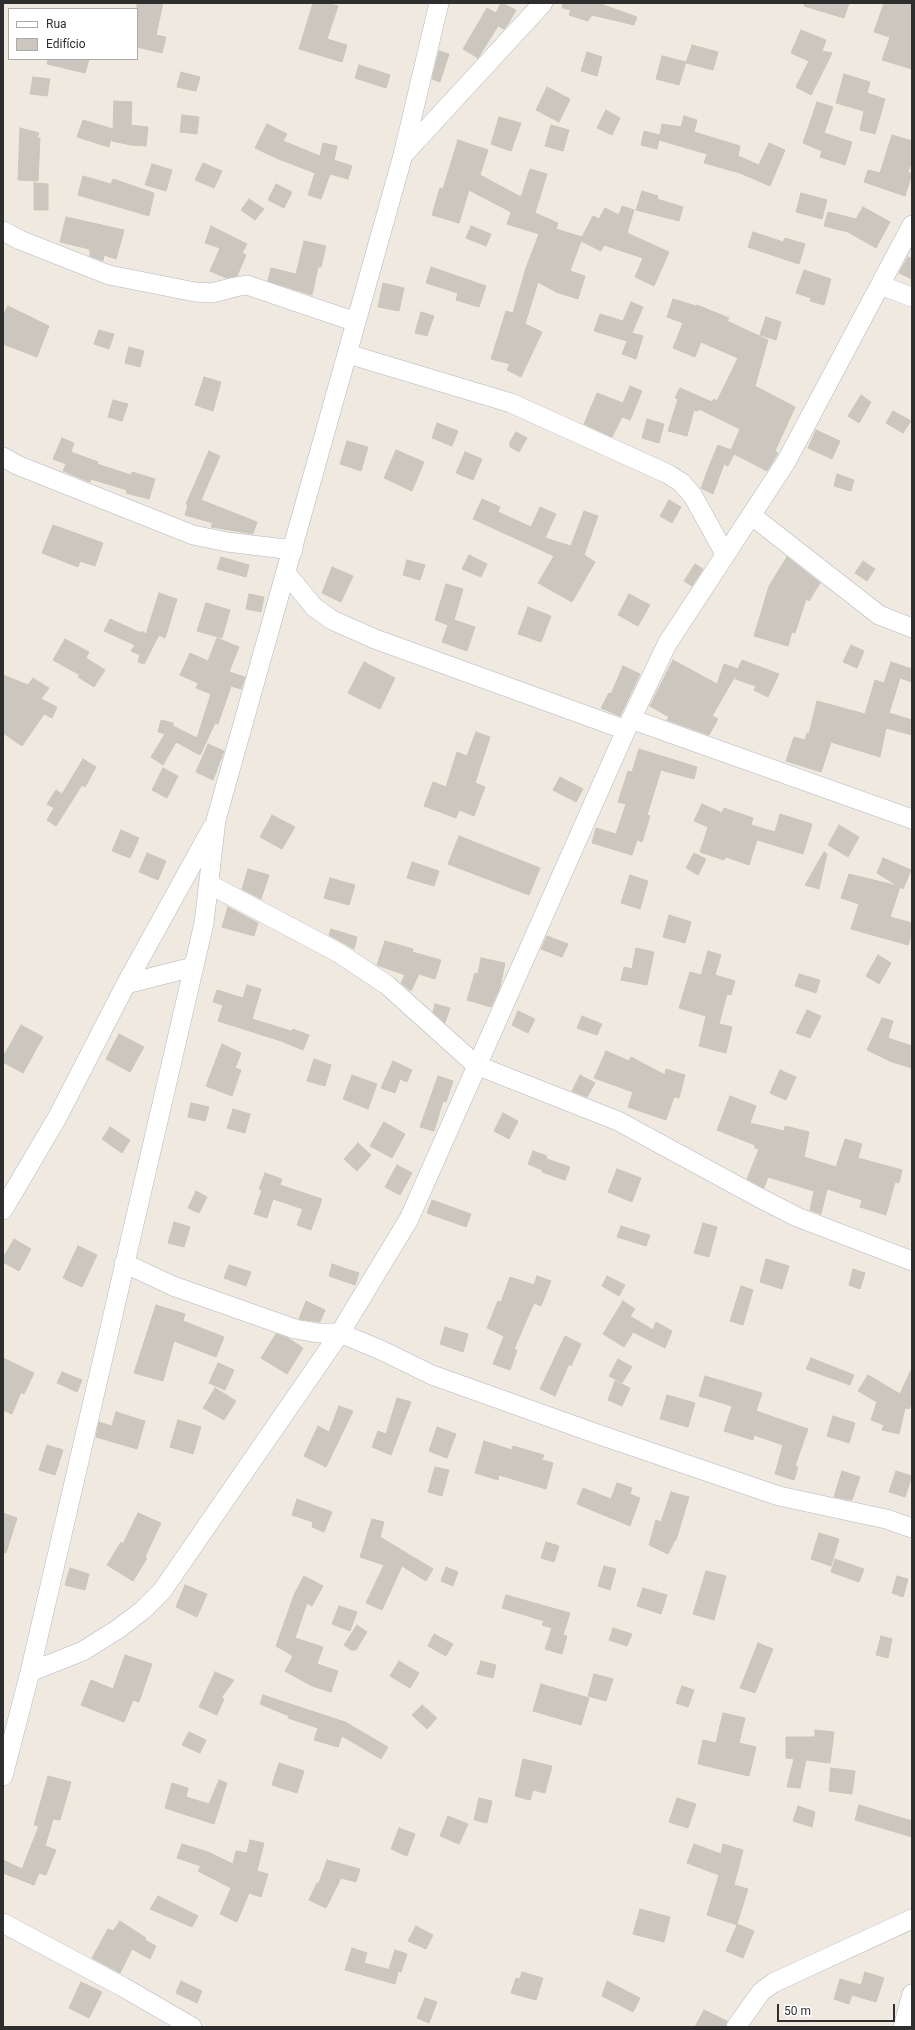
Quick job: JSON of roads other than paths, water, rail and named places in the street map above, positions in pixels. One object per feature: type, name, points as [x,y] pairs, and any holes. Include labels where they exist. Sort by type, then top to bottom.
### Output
[{"type":"street","points":[[3,1776],[30,1672],[204,923],[216,820],[403,155],[439,3]]},
{"type":"street","points":[[403,155],[543,3]]},
{"type":"street","points":[[30,1672],[83,1651],[137,1615],[162,1591],[340,1333],[409,1219],[476,1065],[667,644],[786,462],[912,225]]},
{"type":"street","points":[[3,231],[20,240],[109,275],[195,292],[212,293],[235,286],[247,285],[356,322]]},
{"type":"street","points":[[880,285],[912,297]]},
{"type":"street","points":[[348,354],[510,403],[668,474],[682,483],[693,496],[725,554]]},
{"type":"street","points":[[3,457],[17,465],[193,535],[228,542],[293,550]]},
{"type":"street","points":[[751,515],[879,615],[912,628]]},
{"type":"street","points":[[286,573],[314,607],[332,620],[375,639],[912,819]]},
{"type":"street","points":[[3,1210],[57,1118],[126,984],[216,820]]},
{"type":"street","points":[[209,884],[340,953],[387,985],[476,1065],[618,1121],[742,1189],[797,1217],[912,1261]]},
{"type":"street","points":[[126,984],[194,967]]},
{"type":"street","points":[[124,1263],[173,1286],[295,1329],[318,1333],[340,1333],[383,1351],[432,1375],[600,1436],[779,1496],[886,1519],[912,1528]]},
{"type":"street","points":[[736,2027],[761,1992],[773,1983],[912,1919]]},
{"type":"street","points":[[3,1923],[123,1987],[192,2027]]},
{"type":"street","points":[[903,2027],[912,1994]]}]
